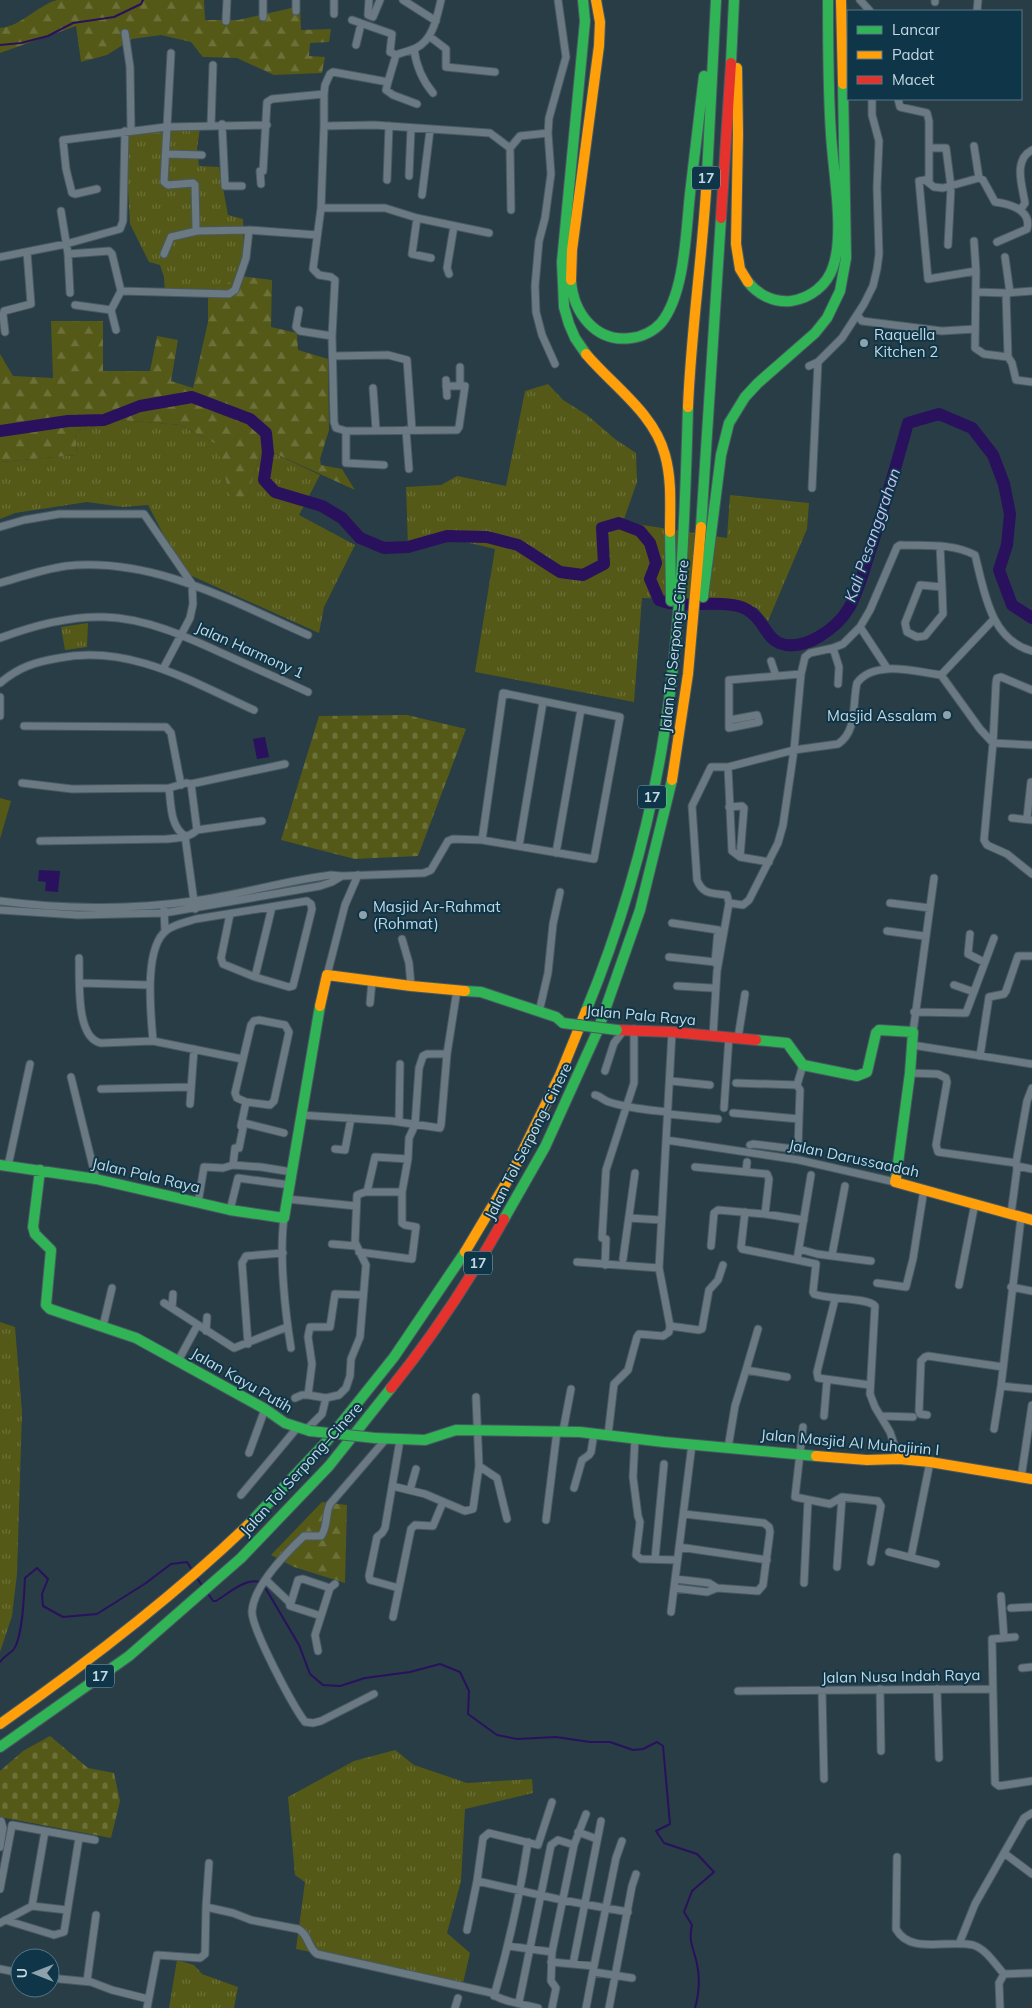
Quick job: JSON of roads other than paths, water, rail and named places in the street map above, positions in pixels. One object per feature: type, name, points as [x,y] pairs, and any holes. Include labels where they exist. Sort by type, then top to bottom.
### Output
[{"type":"main road","points":[[583,0],[585,21],[562,262],[563,306],[568,326],[578,345],[593,364],[636,407],[652,426],[668,465],[672,665]]},
{"type":"main road","points":[[596,0],[600,31],[593,102],[573,243],[571,278],[573,295],[586,322],[598,334],[612,339],[625,340],[651,332],[665,317],[674,300],[680,279],[715,0]]},
{"type":"main road","name":"17","points":[[672,665],[685,511],[691,355],[702,255],[715,0]]},
{"type":"main road","points":[[733,5],[739,109],[737,245],[740,268],[749,284],[762,296],[775,301],[788,302],[800,300],[815,293],[828,278],[835,261],[837,237],[828,97],[828,0]]},
{"type":"main road","points":[[692,666],[722,449],[733,415],[743,398],[761,378],[805,342],[824,322],[836,303],[843,281],[846,248],[841,0]]},
{"type":"main road","name":"Jalan Tol Serpong–Cinere","points":[[0,1746],[144,1644],[195,1600],[299,1498],[355,1434],[418,1353],[500,1230],[546,1146],[581,1070],[614,989],[642,907],[671,790],[692,666],[733,5]]},
{"type":"main road","name":"Jalan Tol Serpong–Cinere","points":[[0,1724],[133,1625],[227,1546],[285,1488],[337,1428],[407,1340],[448,1280],[496,1202],[532,1136],[596,987],[622,912],[647,823],[672,680],[672,665]]},
{"type":"main road","points":[[284,1218],[316,1020],[327,975]]},
{"type":"main road","name":"Jalan Pala Raya","points":[[327,975],[486,993],[556,1017],[563,1023],[625,1030],[787,1042],[803,1065]]},
{"type":"main road","points":[[803,1065],[857,1076],[863,1075],[867,1072],[876,1033],[879,1030],[912,1032],[910,1073],[895,1182]]},
{"type":"main road","name":"Jalan Pala Raya","points":[[4,1165],[96,1179],[230,1210],[284,1218]]},
{"type":"main road","name":"Jalan Kayu Putih","points":[[40,1170],[34,1231],[51,1250],[46,1305],[50,1309],[136,1338],[265,1409],[285,1423],[304,1430],[400,1440],[425,1440],[456,1430],[478,1430],[594,1433],[664,1442]]},
{"type":"main road","name":"Jalan Darussaadah","points":[[895,1182],[1032,1220]]},
{"type":"main road","name":"Jalan Masjid Al Muhajirin I","points":[[664,1442],[867,1460],[899,1459],[930,1462],[1032,1479]]},
{"type":"street","points":[[226,21],[227,0]]},
{"type":"street","points":[[262,17],[263,0]]},
{"type":"street","points":[[296,0],[296,11]]},
{"type":"street","points":[[334,0],[334,14]]},
{"type":"street","points":[[369,0],[368,15],[373,17],[380,0]]},
{"type":"street","points":[[403,0],[436,21]]},
{"type":"street","points":[[352,20],[392,34],[390,52],[396,55],[415,48],[427,38],[436,21],[441,0]]},
{"type":"street","points":[[555,364],[542,335],[536,312],[535,286],[539,241],[545,218],[552,174],[548,133],[549,118],[566,57],[558,0]]},
{"type":"street","points":[[860,0],[869,10]]},
{"type":"street","points":[[356,45],[360,24]]},
{"type":"street","points":[[0,258],[66,244],[119,230],[122,227],[130,67],[125,33]]},
{"type":"street","points":[[427,38],[446,48],[446,67],[496,72]]},
{"type":"street","points":[[415,48],[415,59],[433,93]]},
{"type":"street","points":[[171,53],[164,172],[166,184],[192,183],[196,187],[197,231]]},
{"type":"street","points":[[396,55],[386,90],[394,96],[417,104]]},
{"type":"street","points":[[212,125],[213,65]]},
{"type":"street","points":[[388,82],[333,72],[330,74],[325,85],[321,208],[313,269],[319,275],[331,277],[335,280],[332,336],[334,422],[336,428],[346,431],[458,430],[465,386],[446,383],[447,396]]},
{"type":"street","points":[[261,184],[260,171],[263,171],[266,103],[269,100],[324,94]]},
{"type":"street","points":[[809,366],[818,362],[842,338],[872,286],[879,254],[877,187],[879,142],[872,115],[872,100]]},
{"type":"street","points":[[898,100],[900,107],[927,113],[929,183]]},
{"type":"street","points":[[97,189],[76,194],[72,193],[66,169],[63,140],[166,127],[222,124],[266,125]]},
{"type":"street","points":[[222,124],[225,186],[242,186]]},
{"type":"street","points":[[324,126],[389,126],[430,130],[490,132],[510,148]]},
{"type":"street","points":[[387,180],[389,126]]},
{"type":"street","points":[[409,176],[412,128]]},
{"type":"street","points":[[422,195],[430,130]]},
{"type":"street","points":[[511,210],[510,148],[517,138],[525,134],[548,133]]},
{"type":"street","points":[[974,146],[979,178]]},
{"type":"street","points":[[929,148],[946,148],[951,187],[948,246]]},
{"type":"street","points":[[997,242],[1027,229],[1026,205],[1020,174],[1021,164],[1026,153],[1032,150]]},
{"type":"street","points":[[166,154],[202,155]]},
{"type":"street","points":[[976,271],[928,279],[919,181],[925,180],[934,187],[951,187],[966,180],[979,178],[983,180],[995,202],[1026,205]]},
{"type":"street","points":[[321,208],[385,208],[417,218],[489,233]]},
{"type":"street","points":[[61,211],[68,254],[70,294]]},
{"type":"street","points":[[417,218],[412,254],[431,258]]},
{"type":"street","points":[[449,274],[447,268],[454,226]]},
{"type":"street","points":[[164,254],[171,238],[197,231],[249,230],[317,235]]},
{"type":"street","points":[[121,291],[229,294],[235,290],[246,258],[249,230]]},
{"type":"street","points":[[974,241],[976,271],[975,348],[984,354],[1008,357]]},
{"type":"street","points":[[5,332],[2,316],[4,311],[31,304],[27,252]]},
{"type":"street","points":[[68,254],[111,252],[121,291],[111,310],[116,330]]},
{"type":"street","points":[[1005,257],[1008,293],[1008,357],[1012,363],[1016,380],[1032,382]]},
{"type":"street","points":[[976,292],[1008,293],[1032,291]]},
{"type":"street","points":[[75,305],[111,310]]},
{"type":"street","points":[[299,310],[296,327],[300,331],[332,336]]},
{"type":"street","points":[[857,315],[862,322],[942,330],[975,329]]},
{"type":"street","points":[[333,356],[388,355],[407,360],[408,469]]},
{"type":"street","points":[[812,488],[818,362]]},
{"type":"street","points":[[460,367],[460,386]]},
{"type":"street","points":[[373,388],[376,430]]},
{"type":"street","points":[[346,431],[346,463],[384,465]]},
{"type":"street","points":[[0,527],[24,520],[59,514],[144,514],[192,584],[193,604],[190,618],[163,669]]},
{"type":"street","points":[[729,903],[743,905],[748,900],[778,843],[783,825],[794,750],[803,663],[810,653],[834,648],[850,639],[860,627],[870,610],[897,547],[900,545],[962,548],[975,555],[986,600],[994,619],[1003,633],[1024,648],[1032,650]]},
{"type":"street","points":[[940,546],[942,587],[943,614],[925,636],[917,637],[907,632],[905,623],[920,585],[942,587]]},
{"type":"street","points":[[0,583],[65,566],[107,565],[144,570],[192,584],[308,635]]},
{"type":"street","name":"Jalan Harmony 1","points":[[0,638],[19,631],[70,620],[105,617],[141,622],[180,634],[308,692]]},
{"type":"street","points":[[941,675],[994,619]]},
{"type":"street","points":[[860,627],[887,668]]},
{"type":"street","points":[[834,648],[840,668],[838,684]]},
{"type":"street","points":[[0,683],[11,674],[33,663],[79,654],[107,655],[133,659],[163,669],[254,710]]},
{"type":"street","points":[[770,661],[776,676]]},
{"type":"street","points":[[711,1036],[717,971],[729,903],[727,894],[706,892],[700,888],[696,880],[692,806],[711,767],[728,767],[794,750],[838,744],[843,741],[851,729],[857,683],[861,678],[887,668],[941,675],[980,729],[993,743],[1032,745]]},
{"type":"street","points":[[730,720],[729,680],[801,674]]},
{"type":"street","points":[[1031,872],[1007,854],[987,845],[984,840],[997,678],[1001,677],[1032,690]]},
{"type":"street","points":[[0,910],[78,915],[164,913],[318,876],[424,873],[431,870],[448,841],[453,839],[482,840],[594,859],[620,716],[503,693],[482,840]]},
{"type":"street","points":[[0,697],[0,716]]},
{"type":"street","points":[[519,846],[543,702]]},
{"type":"street","points":[[556,852],[581,709]]},
{"type":"street","points":[[24,726],[166,727],[171,733],[181,785]]},
{"type":"street","points":[[22,783],[72,789],[169,788],[285,764]]},
{"type":"street","points":[[728,767],[732,851],[740,857],[769,862]]},
{"type":"street","points":[[1012,818],[1029,819],[1031,782]]},
{"type":"street","points":[[191,784],[197,830]]},
{"type":"street","points":[[169,788],[175,826],[178,832],[185,836]]},
{"type":"street","points":[[729,807],[742,806],[744,808],[740,857]]},
{"type":"street","points":[[40,841],[166,839],[192,834],[197,830],[262,821]]},
{"type":"street","points":[[185,836],[195,905]]},
{"type":"street","points":[[327,975],[345,905],[358,876]]},
{"type":"street","points":[[912,1032],[924,936],[934,878]]},
{"type":"street","points":[[539,1012],[548,973],[553,924],[560,892]]},
{"type":"street","points":[[0,901],[77,906],[195,905]]},
{"type":"street","points":[[153,1041],[150,985],[153,958],[158,943],[165,931],[178,924],[196,919],[306,901],[311,904],[312,909],[293,986],[288,987],[225,966],[221,958],[230,914]]},
{"type":"street","points":[[890,903],[930,908]]},
{"type":"street","points":[[164,904],[165,931]]},
{"type":"street","points":[[77,906],[78,915]]},
{"type":"street","points":[[255,977],[272,907]]},
{"type":"street","points":[[672,923],[718,930],[712,988],[711,1036]]},
{"type":"street","points":[[887,931],[924,936]]},
{"type":"street","points":[[970,934],[968,954],[984,962]]},
{"type":"street","points":[[914,1012],[966,1013],[994,938]]},
{"type":"street","points":[[402,939],[409,964],[411,986]]},
{"type":"street","points":[[980,1056],[989,998],[1004,994],[1018,956],[1032,956]]},
{"type":"street","points":[[669,957],[715,962]]},
{"type":"street","points":[[79,958],[80,1008],[87,1032],[93,1040],[101,1043],[153,1041],[242,1059]]},
{"type":"street","points":[[370,1003],[372,981]]},
{"type":"street","points":[[80,983],[150,985]]},
{"type":"street","points":[[954,985],[974,992]]},
{"type":"street","points":[[677,986],[712,988]]},
{"type":"street","points":[[301,1116],[350,1118],[441,1127],[447,1054],[457,990]]},
{"type":"street","points":[[724,1108],[733,1038],[745,994]]},
{"type":"street","points":[[260,1020],[288,1027],[289,1034],[274,1101],[270,1105],[246,1102],[237,1098],[235,1094],[242,1059],[251,1025],[254,1021],[260,1020]]},
{"type":"street","points":[[606,1071],[614,1043],[625,1030]]},
{"type":"street","points":[[604,1264],[606,1239],[602,1238],[606,1170],[634,1083],[625,1030]]},
{"type":"street","points":[[608,1434],[614,1384],[628,1370],[637,1337],[639,1334],[663,1336],[669,1332],[670,1326],[659,1268],[671,1081],[672,1032]]},
{"type":"street","points":[[912,1045],[1032,1064]]},
{"type":"street","points":[[190,1104],[194,1050]]},
{"type":"street","points":[[332,1244],[412,1259],[416,1227],[402,1223],[402,1192],[408,1159],[409,1138],[415,1125],[421,1060],[422,1056],[427,1054],[447,1054]]},
{"type":"street","points":[[4,1165],[30,1064]]},
{"type":"street","points":[[399,1122],[400,1064]]},
{"type":"street","points":[[750,1145],[796,1149],[800,1090],[797,1085],[803,1065]]},
{"type":"street","points":[[910,1073],[938,1074],[946,1078],[947,1082],[936,1145],[938,1152],[1032,1169]]},
{"type":"street","points":[[71,1077],[96,1179]]},
{"type":"street","points":[[671,1081],[710,1085]]},
{"type":"street","points":[[736,1083],[797,1085]]},
{"type":"street","points":[[101,1089],[191,1087]]},
{"type":"street","points":[[994,1429],[1001,1386],[1011,1288],[1017,1165],[1027,1101],[1032,1088]]},
{"type":"street","points":[[596,1095],[606,1101],[626,1106],[718,1119]]},
{"type":"street","points":[[238,1142],[246,1102]]},
{"type":"street","points":[[733,1113],[799,1119]]},
{"type":"street","points":[[334,1149],[346,1149],[350,1118]]},
{"type":"street","points":[[230,1210],[238,1178],[235,1164],[235,1148],[239,1148],[244,1123],[284,1133]]},
{"type":"street","name":"Jalan Darussaadah","points":[[666,1140],[799,1160],[895,1182]]},
{"type":"street","points":[[367,1192],[375,1157],[408,1159]]},
{"type":"street","points":[[746,1172],[747,1162]]},
{"type":"street","points":[[198,1202],[204,1168],[223,1168],[235,1164],[292,1172]]},
{"type":"street","points":[[695,1167],[768,1176],[765,1214]]},
{"type":"street","points":[[623,1259],[635,1173]]},
{"type":"street","points":[[797,1260],[812,1175]]},
{"type":"street","points":[[238,1178],[290,1185]]},
{"type":"street","points":[[832,1255],[845,1186]]},
{"type":"street","points":[[877,1283],[906,1288],[913,1259],[924,1189]]},
{"type":"street","points":[[295,1398],[302,1394],[326,1398],[339,1394],[348,1384],[351,1372],[351,1359],[360,1335],[366,1265],[357,1249],[356,1206],[358,1194],[367,1192],[402,1192]]},
{"type":"street","points":[[287,1199],[356,1206]]},
{"type":"street","points":[[959,1285],[975,1203]]},
{"type":"street","points":[[712,1246],[714,1213],[718,1210],[804,1220]]},
{"type":"street","points":[[745,1212],[740,1247],[742,1250],[816,1264]]},
{"type":"street","points":[[284,1218],[282,1239],[287,1327],[291,1348]]},
{"type":"street","points":[[629,1218],[661,1220]]},
{"type":"street","points":[[799,1249],[817,1254],[871,1261]]},
{"type":"street","points":[[248,1344],[243,1258],[246,1256],[283,1253]]},
{"type":"street","points":[[817,1254],[813,1292],[817,1296],[870,1302],[875,1306],[870,1385],[871,1398],[893,1439],[899,1459]]},
{"type":"street","points":[[576,1262],[659,1268]]},
{"type":"street","points":[[670,1326],[702,1329],[709,1290],[718,1280],[723,1265]]},
{"type":"street","points":[[103,1326],[112,1288]]},
{"type":"street","points":[[1011,1288],[1032,1290]]},
{"type":"street","points":[[172,1308],[173,1294]]},
{"type":"street","points":[[308,1395],[312,1364],[308,1337],[310,1327],[330,1327],[335,1294],[363,1295]]},
{"type":"street","points":[[835,1299],[817,1372],[818,1378],[870,1385]]},
{"type":"street","points":[[164,1303],[197,1326],[234,1348],[287,1327]]},
{"type":"street","points":[[206,1317],[206,1331]]},
{"type":"street","points":[[178,1361],[197,1326]]},
{"type":"street","points":[[728,1448],[735,1406],[758,1329]]},
{"type":"street","points":[[927,1415],[920,1414],[919,1411],[921,1361],[924,1357],[1003,1367]]},
{"type":"street","points":[[746,1370],[787,1377]]},
{"type":"street","points":[[824,1416],[827,1380]]},
{"type":"street","points":[[1001,1386],[1032,1389]]},
{"type":"street","points":[[546,1520],[560,1431],[571,1389]]},
{"type":"street","points":[[392,1486],[425,1494],[465,1511],[474,1509],[479,1466],[476,1397]]},
{"type":"street","points":[[241,1495],[322,1414],[326,1398]]},
{"type":"street","points":[[1021,1478],[1032,1405]]},
{"type":"street","points":[[249,1453],[265,1409]]},
{"type":"street","points":[[881,1416],[913,1417]]},
{"type":"street","points":[[803,1427],[795,1497],[830,1504],[842,1497],[878,1502],[881,1506],[871,1562]]},
{"type":"street","points":[[574,1488],[582,1460],[589,1455],[594,1433]]},
{"type":"street","points":[[635,1438],[633,1477],[640,1522],[636,1555],[641,1558],[677,1560]]},
{"type":"street","points":[[374,1694],[321,1720],[312,1723],[305,1722],[279,1678],[252,1617],[253,1607],[266,1580],[285,1554],[304,1536],[321,1536],[325,1532],[327,1510],[330,1504],[381,1439]]},
{"type":"street","points":[[395,1587],[370,1580],[369,1576],[376,1537],[385,1528],[400,1440]]},
{"type":"street","points":[[671,1612],[692,1444]]},
{"type":"street","points":[[911,1557],[930,1462]]},
{"type":"street","points":[[655,1559],[664,1464]]},
{"type":"street","points":[[479,1466],[496,1478],[507,1519]]},
{"type":"street","points":[[410,1490],[416,1469]]},
{"type":"street","points":[[837,1567],[842,1497]]},
{"type":"street","points":[[804,1583],[808,1500]]},
{"type":"street","points":[[393,1617],[411,1529],[415,1525],[433,1526],[443,1502]]},
{"type":"street","points":[[674,1588],[707,1592],[717,1588],[758,1591],[761,1589],[770,1532],[769,1527],[764,1523],[684,1514]]},
{"type":"street","points":[[679,1546],[766,1560]]},
{"type":"street","points":[[889,1552],[936,1564]]},
{"type":"street","points":[[290,1606],[297,1581],[300,1579],[332,1586],[315,1635],[318,1651]]},
{"type":"street","points":[[674,1579],[709,1583],[717,1588]]},
{"type":"street","points":[[266,1580],[289,1602],[290,1606],[321,1616]]},
{"type":"street","points":[[1001,1596],[1004,1638]]},
{"type":"street","points":[[1012,1608],[1032,1607]]},
{"type":"street","points":[[993,1691],[992,1639],[1015,1637]]},
{"type":"street","points":[[1022,1668],[1032,1667]]},
{"type":"street","points":[[880,1689],[881,1751]]},
{"type":"street","points":[[937,1689],[939,1758]]},
{"type":"street","name":"Jalan Nusa Indah Raya","points":[[738,1691],[988,1689],[993,1691],[995,1784],[999,1786],[1032,1781]]},
{"type":"street","points":[[822,1691],[824,1779]]},
{"type":"street","points":[[467,1930],[483,1838],[488,1834],[538,1845],[552,1802]]},
{"type":"street","points":[[959,1944],[975,1904],[1024,1818],[1032,1813]]},
{"type":"street","points":[[552,2008],[556,1986],[551,1981],[552,1952],[574,1845],[586,1814]]},
{"type":"street","points":[[0,1847],[3,1828],[1,1820]]},
{"type":"street","points":[[573,1964],[601,1821]]},
{"type":"street","points":[[0,1889],[12,1825],[95,1840]]},
{"type":"street","points":[[32,1906],[45,1831]]},
{"type":"street","points":[[578,1832],[597,1839]]},
{"type":"street","points":[[2,1922],[58,1935],[64,1932],[79,1838]]},
{"type":"street","points":[[519,2002],[551,1845],[558,1840],[574,1845]]},
{"type":"street","points":[[586,2008],[606,1908],[622,1841]]},
{"type":"street","points":[[494,1996],[520,1892],[528,1842]]},
{"type":"street","points":[[1004,1853],[1032,1874]]},
{"type":"street","points":[[897,1857],[896,1929],[899,1935],[914,1943],[972,1945],[984,1951],[1004,1974]]},
{"type":"street","points":[[147,2008],[157,1955],[200,1958],[204,1956],[209,1863]]},
{"type":"street","points":[[609,2008],[636,1874]]},
{"type":"street","points":[[477,1881],[520,1892],[628,1912]]},
{"type":"street","points":[[2,1922],[32,1906],[67,1910]]},
{"type":"street","points":[[206,1907],[233,1913],[251,1920],[298,1928],[304,1932],[310,1947],[317,1954],[466,1986],[492,1993],[508,2005],[519,2002],[538,2008]]},
{"type":"street","points":[[87,1982],[96,1915]]},
{"type":"street","points":[[508,1946],[552,1952]]},
{"type":"street","points":[[551,1962],[573,1964],[632,1978]]},
{"type":"street","points":[[1004,1974],[1032,1973]]},
{"type":"street","points":[[1000,2008],[999,1983],[1004,1974]]},
{"type":"street","points":[[60,1979],[87,1982],[148,1998]]},
{"type":"street","points":[[456,2008],[458,1998]]},
{"type":"waterway","points":[[0,45],[21,43],[48,36],[73,23],[114,17],[141,4],[143,0]]},
{"type":"waterway","name":"Kali Pesanggrahan","points":[[0,431],[68,421],[104,420],[140,406],[192,397],[250,419],[266,433],[268,453],[264,480],[275,492],[322,506],[342,518],[360,538],[384,548],[408,547],[447,536],[487,537],[518,545],[560,572],[583,575],[604,564],[602,528],[619,523],[640,531],[650,543],[656,563],[650,579],[659,600],[678,604],[728,604],[738,606],[753,614],[774,640],[779,643],[799,645],[819,637],[837,623],[849,608],[856,594],[908,423],[939,414],[972,428],[993,455],[1004,484],[1010,514],[1007,545],[999,570],[1012,605],[1032,618]]},
{"type":"waterway","points":[[0,1662],[14,1649],[17,1643],[22,1615],[25,1578],[37,1568],[48,1579],[42,1594],[43,1606],[63,1617],[97,1614],[146,1583],[171,1564],[187,1562],[192,1570]]},
{"type":"waterway","points":[[197,1578],[203,1587]]},
{"type":"waterway","points":[[209,1595],[213,1601],[216,1601],[243,1584],[254,1581],[260,1582]]},
{"type":"waterway","points":[[266,1589],[299,1645],[310,1674],[323,1685],[340,1686],[365,1678],[410,1672],[440,1664],[460,1672],[469,1691],[468,1714],[497,1735],[517,1739],[556,1737],[590,1742],[610,1742],[633,1750],[643,1749],[657,1742],[663,1746],[670,1824],[656,1831],[664,1843],[697,1854],[714,1872],[692,1891],[684,1912],[692,1925],[691,1941],[698,1969],[699,1986],[695,2008]]},
{"type":"place","name":"Raquella Kitchen 2","points":[[864,343]]},
{"type":"place","name":"Masjid Assalam","points":[[947,715]]},
{"type":"place","name":"Masjid Ar-Rahmat (Rohmat)","points":[[363,915]]}]
